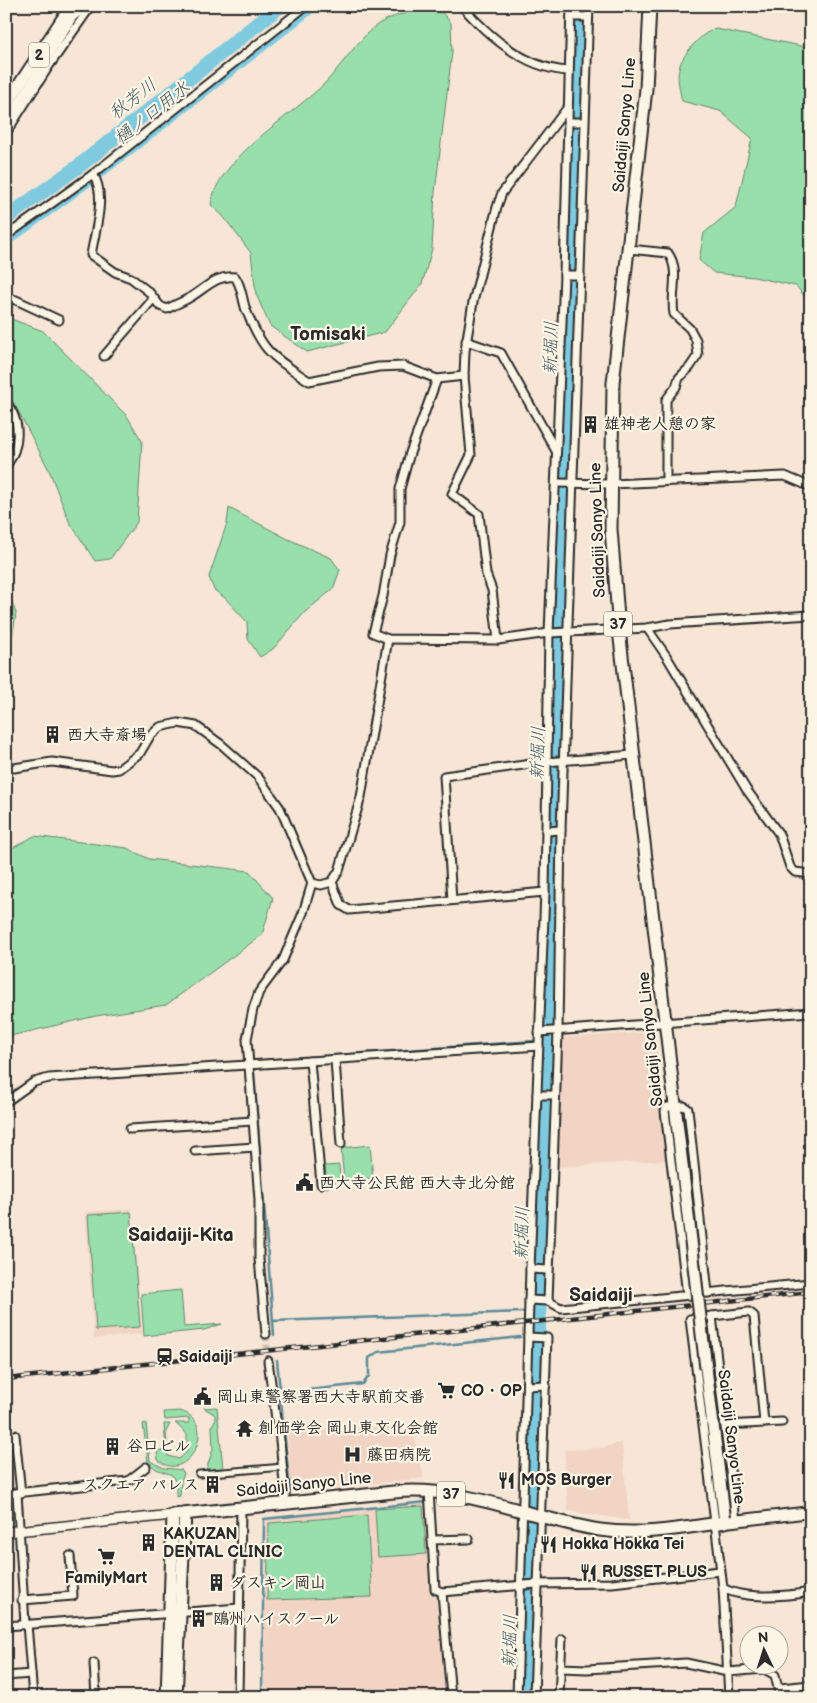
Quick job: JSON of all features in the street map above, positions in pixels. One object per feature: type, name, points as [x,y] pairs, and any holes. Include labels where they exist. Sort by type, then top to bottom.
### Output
[{"type":"main road","name":"2","points":[[6,105],[72,6]]},
{"type":"main road","name":"Saidaiji Sanyo Line","points":[[173,1515],[412,1490],[429,1490],[598,1529],[654,1532],[725,1522],[633,754],[613,570],[611,484],[613,383],[646,89],[650,6]]},
{"type":"main road","points":[[725,1522],[811,1512]]},
{"type":"main road","points":[[167,1697],[185,1514]]},
{"type":"main road","points":[[173,1515],[176,1697]]},
{"type":"street","points":[[6,122],[73,17],[86,6]]},
{"type":"street","points":[[6,133],[49,66],[91,6]]},
{"type":"street","points":[[6,236],[95,177],[306,6]]},
{"type":"street","points":[[462,6],[486,32],[534,63],[553,70],[569,71]]},
{"type":"street","points":[[517,1697],[541,1032],[551,633],[557,483],[556,451],[566,275],[570,122],[568,107],[573,17],[571,6]]},
{"type":"street","points":[[547,1301],[582,122],[586,17],[589,6]]},
{"type":"street","points":[[573,17],[586,17]]},
{"type":"street","points":[[498,640],[492,590],[486,574],[479,514],[452,494],[471,455],[464,376],[466,341],[475,294],[502,193],[568,107]]},
{"type":"street","points":[[570,122],[582,122]]},
{"type":"street","points":[[95,177],[100,196],[91,255],[115,272],[131,278],[149,292],[160,306],[167,309],[190,298],[215,280],[228,276],[235,277],[239,282],[245,306],[262,345],[275,358],[309,381],[378,368],[403,366],[437,379],[464,376]]},
{"type":"street","points":[[628,249],[668,253],[675,268],[674,314],[690,329],[698,348],[695,361],[679,378],[676,387],[666,400],[666,480]]},
{"type":"street","points":[[566,275],[578,275]]},
{"type":"street","points":[[6,298],[16,300],[59,320]]},
{"type":"street","points":[[104,356],[154,298]]},
{"type":"street","points":[[466,341],[501,353],[556,451]]},
{"type":"street","points":[[437,379],[410,454],[400,489],[400,522],[390,555],[383,596],[373,633],[388,639],[498,640],[551,633],[619,630],[670,624],[811,615]]},
{"type":"street","points":[[6,404],[10,408],[17,429],[17,445],[6,466]]},
{"type":"street","points":[[557,483],[611,484],[785,476],[811,487]]},
{"type":"street","points":[[647,628],[746,789],[779,834],[790,867],[795,872],[811,874]]},
{"type":"street","points":[[312,883],[321,886],[332,882],[339,871],[360,797],[388,639]]},
{"type":"street","points":[[14,768],[52,762],[112,770],[119,769],[140,753],[150,736],[160,727],[178,723],[196,726],[222,745],[258,777],[280,808],[312,883],[304,913],[283,960],[259,992],[252,1009],[247,1039],[259,1200],[259,1259],[266,1334]]},
{"type":"street","points":[[452,900],[444,776],[548,762],[633,754]]},
{"type":"street","points":[[547,831],[560,830]]},
{"type":"street","points":[[332,882],[341,905],[349,910],[545,892]]},
{"type":"street","points":[[541,1032],[811,1012]]},
{"type":"street","points":[[6,1102],[34,1082],[49,1078],[539,1046]]},
{"type":"street","points":[[335,1060],[341,1144]]},
{"type":"street","points":[[310,1061],[321,1184]]},
{"type":"street","points":[[539,1095],[554,1095]]},
{"type":"street","points":[[687,1295],[665,1111],[668,1107],[675,1106],[684,1106],[688,1109],[708,1293]]},
{"type":"street","points":[[130,1129],[253,1122]]},
{"type":"street","points":[[195,1150],[255,1147]]},
{"type":"street","points":[[532,1269],[547,1270]]},
{"type":"street","points":[[531,1300],[547,1301],[561,1308],[811,1283]]},
{"type":"street","points":[[725,1522],[690,1319],[749,1312],[754,1316],[764,1423]]},
{"type":"street","points":[[712,1316],[725,1425],[725,1522],[720,1571],[723,1588],[729,1697]]},
{"type":"street","points":[[530,1337],[547,1338],[534,1697]]},
{"type":"street","points":[[268,1361],[283,1467],[286,1504]]},
{"type":"street","points":[[529,1386],[545,1385]]},
{"type":"street","points":[[725,1425],[782,1422]]},
{"type":"street","points":[[16,1435],[22,1600],[33,1697]]},
{"type":"street","points":[[6,1494],[128,1481],[146,1467]]},
{"type":"street","points":[[199,1474],[283,1467]]},
{"type":"street","points":[[429,1490],[435,1589],[442,1592],[537,1584],[612,1583],[720,1571]]},
{"type":"street","points":[[238,1697],[241,1509]]},
{"type":"street","points":[[6,1532],[173,1515]]},
{"type":"street","points":[[432,1540],[470,1539]]},
{"type":"street","points":[[22,1600],[73,1596],[70,1556]]},
{"type":"street","points":[[723,1588],[731,1593],[762,1595],[811,1592]]},
{"type":"street","points":[[442,1592],[451,1697]]},
{"type":"street","points":[[6,1626],[239,1608]]},
{"type":"street","points":[[559,1697],[562,1639]]},
{"type":"street","points":[[94,1663],[96,1697]]},
{"type":"street","points":[[560,1668],[587,1669],[686,1663],[728,1672],[764,1669],[775,1675],[780,1688],[780,1697]]},
{"type":"street","points":[[6,1676],[31,1674]]},
{"type":"street","points":[[780,1688],[811,1684]]},
{"type":"shaded area","points":[[655,1032],[666,1160],[558,1167],[561,1038]]},
{"type":"shaded area","points":[[132,1209],[142,1334],[94,1339],[85,1212]]},
{"type":"shaded area","points":[[6,1273],[12,1350],[6,1351]]},
{"type":"shaded area","name":"藤田病院","points":[[411,1424],[424,1478],[291,1493],[287,1433]]},
{"type":"shaded area","points":[[622,1442],[629,1520],[568,1511],[564,1450],[602,1448]]},
{"type":"shaded area","points":[[424,1503],[430,1593],[437,1598],[446,1697],[264,1697],[266,1520]]},
{"type":"green space","points":[[439,9],[451,23],[452,52],[435,192],[432,249],[422,284],[385,332],[307,352],[270,326],[256,294],[251,253],[223,216],[211,205],[216,188],[227,171],[242,154],[326,82],[373,28],[387,19],[401,14]]},
{"type":"green space","points":[[716,29],[811,48],[811,304],[796,286],[754,277],[714,273],[699,260],[704,233],[736,207],[752,138],[720,111],[682,101],[678,77],[680,64],[697,41]]},
{"type":"green space","points":[[6,317],[43,331],[127,416],[142,441],[137,522],[110,559],[95,561],[69,521],[49,470],[6,388]]},
{"type":"green space","points":[[229,508],[288,539],[331,558],[340,570],[333,589],[305,612],[273,649],[260,657],[248,639],[247,622],[225,598],[214,590],[209,577],[227,523]]},
{"type":"green space","points":[[6,587],[16,613],[11,646],[6,649]]},
{"type":"green space","points":[[34,836],[127,848],[149,859],[249,871],[273,898],[262,935],[166,1005],[96,1016],[6,1037],[6,854],[11,849]]},
{"type":"green space","points":[[370,1145],[373,1178],[344,1181],[341,1148]]},
{"type":"green space","points":[[339,1165],[340,1179],[327,1188],[325,1166]]},
{"type":"green space","points":[[131,1212],[140,1327],[96,1330],[88,1215]]},
{"type":"green space","points":[[181,1290],[184,1327],[222,1324],[204,1330],[144,1336],[141,1294]]},
{"type":"green space","points":[[217,1407],[223,1468],[206,1470],[213,1449],[212,1426],[216,1418],[214,1414],[204,1408]]},
{"type":"green space","points":[[180,1411],[192,1417],[198,1427],[199,1438],[189,1459],[179,1465],[169,1466],[158,1460],[157,1451],[166,1450],[164,1424],[170,1424],[166,1432],[168,1456],[179,1459],[187,1452],[187,1434],[175,1423],[189,1423],[189,1418],[165,1420],[164,1412]]},
{"type":"green space","points":[[146,1423],[150,1461],[164,1468],[182,1470],[184,1473],[180,1496],[176,1497],[176,1483],[172,1475],[156,1469],[148,1462],[143,1424]]},
{"type":"green space","points":[[423,1506],[426,1554],[378,1557],[375,1509]]},
{"type":"green space","points":[[367,1515],[372,1597],[267,1600],[269,1523]]},
{"type":"waterway","name":"秋芳川","points":[[6,218],[79,166],[280,6]]},
{"type":"waterway","name":"樋ノ口用水","points":[[6,242],[98,175],[315,6]]},
{"type":"waterway","name":"新堀川","points":[[533,1501],[580,6]]},
{"type":"waterway","points":[[266,1060],[534,1041]]},
{"type":"waterway","points":[[254,1073],[274,1335]]},
{"type":"waterway","points":[[273,1321],[523,1312]]},
{"type":"waterway","name":"新堀川","points":[[534,1312],[539,1312]]},
{"type":"waterway","points":[[281,1393],[363,1384],[369,1376],[369,1358],[378,1352],[520,1337]]},
{"type":"waterway","points":[[277,1360],[290,1491]]},
{"type":"waterway","points":[[30,1495],[67,1491]]},
{"type":"waterway","points":[[21,1496],[23,1518]]},
{"type":"waterway","points":[[262,1697],[264,1519],[426,1502],[427,1517]]},
{"type":"waterway","name":"新堀川","points":[[527,1697],[532,1527]]},
{"type":"waterway","points":[[24,1543],[26,1589]]},
{"type":"waterway","name":"新堀川","points":[[525,1589],[530,1589]]},
{"type":"waterway","points":[[432,1590],[432,1593],[437,1595]]},
{"type":"waterway","points":[[27,1606],[30,1622]]},
{"type":"waterway","points":[[31,1628],[37,1697]]},
{"type":"tunnel","points":[[266,1334],[268,1361]]},
{"type":"railway","points":[[6,1379],[811,1292]]},
{"type":"place","name":"雄神老人憩の家","points":[[590,424]]},
{"type":"place","name":"西大寺斎場","points":[[53,735]]},
{"type":"place","name":"西大寺公民館 西大寺北分館","points":[[305,1183]]},
{"type":"place","name":"Saidaiji","points":[[165,1357]]},
{"type":"place","name":"CO・OP","points":[[447,1391]]},
{"type":"place","name":"岡山東警察署西大寺駅前交番","points":[[203,1397]]},
{"type":"place","name":"創価学会 岡山東文化会館","points":[[244,1428]]},
{"type":"place","name":"谷口ビル","points":[[113,1446]]},
{"type":"place","name":"藤田病院","points":[[353,1455]]},
{"type":"place","name":"MOS Burger","points":[[507,1480]]},
{"type":"place","name":"スクエア パレス","points":[[213,1485]]},
{"type":"place","name":"KAKUZAN DENTAL CLINIC","points":[[149,1543]]},
{"type":"place","name":"Hokka Hokka Tei","points":[[548,1544]]},
{"type":"place","name":"FamilyMart","points":[[106,1557]]},
{"type":"place","name":"RUSSET PLUS","points":[[588,1572]]},
{"type":"place","name":"ダスキン岡山","points":[[216,1583]]},
{"type":"place","name":"鴎州ハイスクール","points":[[199,1619]]},
{"type":"district","name":"Tomisaki","points":[[328,334]]},
{"type":"district","name":"Saidaiji-Kita","points":[[181,1235]]},
{"type":"district","name":"Saidaiji","points":[[601,1295]]}]
